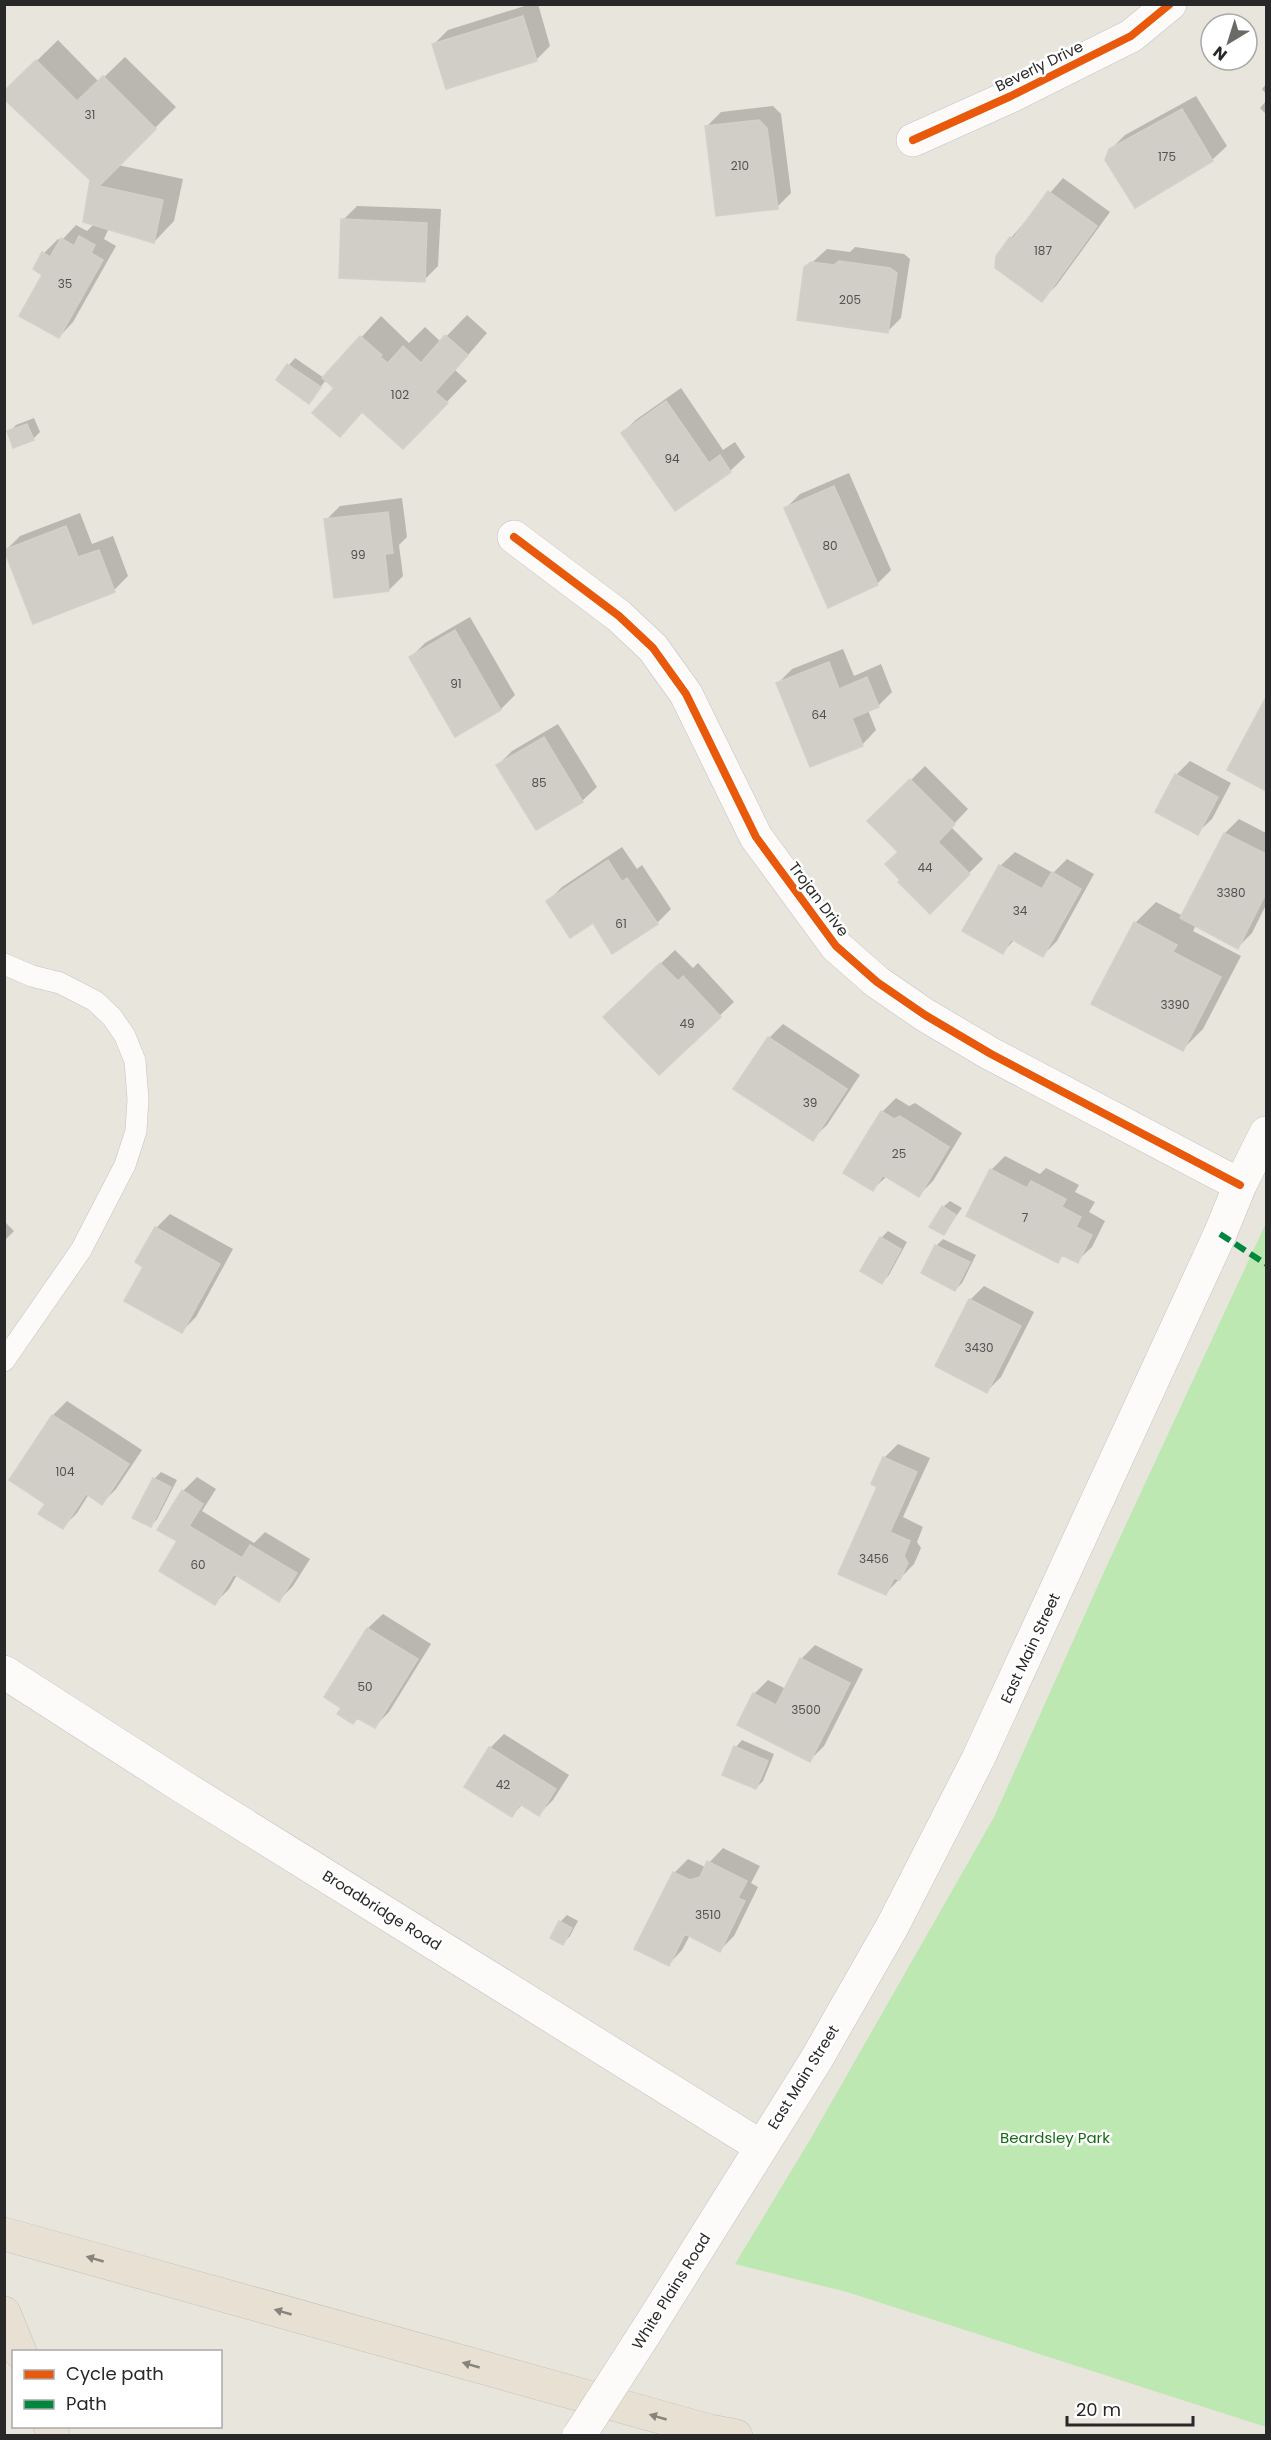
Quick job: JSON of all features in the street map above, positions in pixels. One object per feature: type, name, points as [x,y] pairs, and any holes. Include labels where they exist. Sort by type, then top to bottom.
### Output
[{"type":"highway","points":[[4,2234],[665,2419],[736,2436]]},
{"type":"highway","points":[[4,2313],[19,2350]]},
{"type":"main road","name":"Beverly Drive","points":[[913,140],[1011,96],[1131,36],[1170,4]]},
{"type":"main road","name":"Trojan Drive","points":[[514,537],[619,616],[653,648],[686,694],[756,837],[836,946],[876,982],[925,1015],[992,1054],[1240,1185]]},
{"type":"main road","name":"East Main Street","points":[[760,2146],[816,2060],[892,1927],[978,1759],[1220,1234],[1240,1185],[1266,1133]]},
{"type":"main road","name":"Broadbridge Road","points":[[4,1672],[180,1785],[760,2146]]},
{"type":"main road","name":"White Plains Road","points":[[579,2436],[760,2146]]},
{"type":"lane","points":[[4,964],[32,976],[60,983],[95,1001],[112,1017],[125,1036],[135,1061],[138,1099],[136,1131],[125,1165],[81,1250],[4,1361]]},
{"type":"green space","name":"Beardsley Park","points":[[1266,1223],[1266,2427],[847,2292],[735,2264],[811,2138],[994,1817],[1109,1561]]},
{"type":"building","points":[[523,16],[537,61],[446,89],[432,44]]},
{"type":"building","points":[[36,60],[77,101],[103,76],[156,129],[99,186],[163,200],[154,243],[83,222],[90,180],[4,99],[4,91]]},
{"type":"building","points":[[1182,109],[1213,161],[1135,208],[1105,160],[1109,149]]},
{"type":"building","points":[[759,120],[767,128],[778,209],[716,216],[705,126]]},
{"type":"building","points":[[1048,191],[1097,226],[1042,302],[995,268],[996,256],[1010,237],[1013,239]]},
{"type":"building","points":[[341,219],[427,223],[425,282],[339,278]]},
{"type":"building","points":[[79,236],[95,245],[91,253],[103,260],[59,338],[19,316],[42,275],[33,269],[42,252],[50,257],[61,238],[74,246]]},
{"type":"building","points":[[839,261],[890,268],[897,273],[888,333],[797,320],[804,267],[811,262],[834,265]]},
{"type":"building","points":[[445,335],[468,355],[435,392],[448,403],[403,449],[362,412],[340,437],[312,413],[334,388],[322,378],[360,336],[388,363],[403,346],[421,363]]},
{"type":"building","points":[[287,364],[321,387],[309,404],[276,380]]},
{"type":"building","points":[[666,401],[709,463],[720,455],[731,472],[675,511],[621,433]]},
{"type":"building","points":[[27,424],[34,440],[13,448],[7,431]]},
{"type":"building","points":[[834,486],[878,585],[828,608],[784,508]]},
{"type":"building","points":[[388,512],[393,553],[385,554],[389,591],[334,598],[324,519]]},
{"type":"building","points":[[66,526],[78,557],[99,550],[115,592],[33,624],[4,550]]},
{"type":"building","points":[[455,630],[501,710],[455,737],[409,657]]},
{"type":"building","points":[[829,662],[839,689],[867,677],[879,707],[852,718],[863,746],[810,767],[776,683]]},
{"type":"building","points":[[1266,697],[1266,791],[1227,770]]},
{"type":"building","points":[[544,737],[583,802],[536,830],[496,765]]},
{"type":"building","points":[[1175,774],[1218,797],[1198,835],[1155,812]]},
{"type":"building","points":[[910,779],[955,824],[938,842],[970,874],[930,914],[898,882],[900,880],[885,864],[898,852],[867,821]]},
{"type":"building","points":[[1224,833],[1266,854],[1266,893],[1238,949],[1180,918]]},
{"type":"building","points":[[608,860],[622,882],[627,878],[658,924],[612,954],[593,923],[570,938],[546,901]]},
{"type":"building","points":[[999,865],[1042,889],[1052,872],[1081,889],[1043,957],[1011,939],[1003,954],[962,931]]},
{"type":"building","points":[[1134,922],[1177,945],[1173,952],[1221,977],[1183,1051],[1091,1004]]},
{"type":"building","points":[[660,963],[678,981],[683,976],[721,1017],[659,1075],[603,1017]]},
{"type":"building","points":[[768,1037],[847,1089],[813,1141],[733,1089]]},
{"type":"building","points":[[881,1111],[894,1119],[900,1116],[949,1147],[919,1197],[883,1175],[873,1191],[843,1173]]},
{"type":"building","points":[[990,1169],[1027,1188],[1031,1181],[1066,1199],[1062,1207],[1081,1217],[1076,1227],[1092,1235],[1078,1263],[1062,1255],[1058,1263],[966,1216]]},
{"type":"building","points":[[942,1206],[956,1215],[944,1235],[929,1227]]},
{"type":"building","points":[[155,1227],[220,1264],[182,1333],[124,1301],[143,1267],[135,1262]]},
{"type":"building","points":[[880,1237],[901,1249],[882,1284],[860,1271]]},
{"type":"building","points":[[935,1245],[970,1262],[955,1291],[921,1273]]},
{"type":"building","points":[[969,1299],[1021,1326],[987,1393],[935,1366]]},
{"type":"building","points":[[52,1415],[129,1464],[102,1505],[86,1494],[63,1529],[38,1514],[45,1504],[9,1480]]},
{"type":"building","points":[[883,1457],[917,1472],[890,1532],[910,1541],[904,1556],[908,1563],[900,1580],[894,1578],[886,1595],[838,1574],[877,1487],[871,1484]]},
{"type":"building","points":[[153,1478],[171,1487],[151,1527],[132,1518]]},
{"type":"building","points":[[182,1490],[203,1504],[189,1526],[242,1558],[250,1545],[297,1573],[279,1602],[234,1574],[215,1605],[159,1571],[177,1541],[157,1530]]},
{"type":"building","points":[[367,1628],[418,1659],[375,1728],[357,1718],[353,1724],[337,1714],[341,1708],[324,1697]]},
{"type":"building","points":[[800,1658],[850,1683],[810,1762],[737,1725],[753,1693],[776,1705]]},
{"type":"building","points":[[734,1746],[768,1761],[756,1789],[722,1775]]},
{"type":"building","points":[[489,1747],[556,1789],[539,1816],[520,1804],[512,1817],[464,1787]]},
{"type":"building","points":[[707,1861],[747,1881],[738,1898],[745,1901],[720,1952],[685,1934],[669,1966],[634,1949],[673,1872],[690,1880],[700,1877]]},
{"type":"building","points":[[559,1921],[572,1928],[563,1945],[550,1938]]},
{"type":"marked path","points":[[1220,1234],[1266,1264]]},
{"type":"cycle path","points":[[913,140],[1011,96],[1131,36],[1170,4]]},
{"type":"cycle path","points":[[514,537],[619,616],[653,648],[686,694],[756,837],[836,946],[877,982],[925,1015],[991,1054],[1240,1185]]}]
